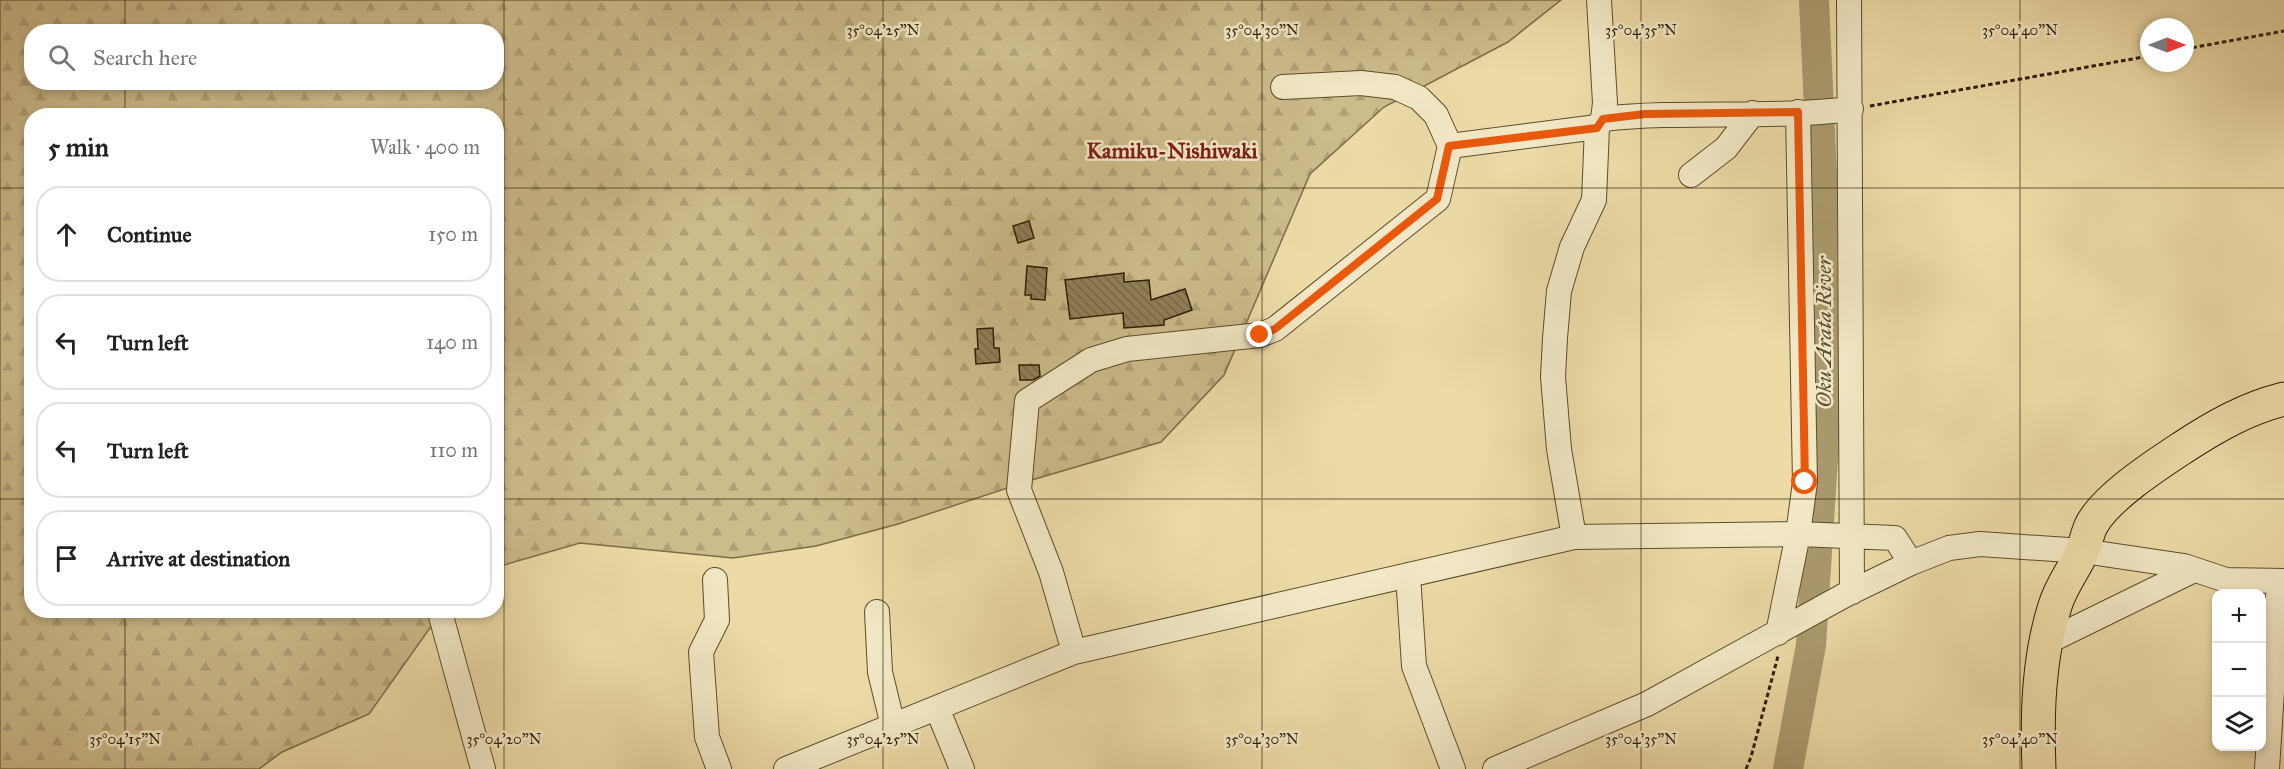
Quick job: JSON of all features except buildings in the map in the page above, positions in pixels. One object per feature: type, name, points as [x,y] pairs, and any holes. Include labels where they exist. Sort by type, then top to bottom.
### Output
[{"type":"highway","points":[[2039,769],[2040,685],[2047,642],[2055,605],[2083,551],[2092,523],[2114,499],[2147,471],[2203,434],[2245,412],[2284,399]]},
{"type":"street","points":[[1574,537],[1559,449],[1553,377],[1559,291],[1572,247],[1594,200],[1600,123],[1605,103],[1599,0]]},
{"type":"street","points":[[1849,0],[1847,110],[1849,593]]},
{"type":"street","points":[[1074,652],[1051,572],[1019,490],[1028,401],[1091,360],[1127,349],[1260,335],[1275,329],[1437,199],[1449,146],[1436,115],[1419,98],[1395,87],[1361,83],[1282,87]]},
{"type":"street","points":[[1449,146],[1645,114],[1847,110]]},
{"type":"street","points":[[1783,630],[1801,534],[1805,482],[1800,112]]},
{"type":"street","points":[[1691,175],[1726,148],[1753,113]]},
{"type":"street","points":[[786,769],[1074,652],[1574,537],[1801,534],[1895,538],[1911,563]]},
{"type":"street","points":[[1495,769],[1647,704],[1849,593],[1911,563],[1949,549],[1980,544],[2083,551],[2177,565],[2226,580],[2281,581],[2267,769]]},
{"type":"street","points":[[2047,642],[2194,570]]},
{"type":"street","points":[[1408,575],[1414,666],[1453,769]]},
{"type":"street","points":[[715,580],[717,621],[701,652],[707,737],[719,769]]},
{"type":"street","points":[[877,612],[880,672],[893,726]]},
{"type":"street","points":[[442,618],[483,769]]},
{"type":"street","points":[[937,708],[962,769]]},
{"type":"path","points":[[2194,47],[2284,31]]},
{"type":"path","points":[[1847,110],[2140,58]]},
{"type":"path","points":[[1746,769],[1779,655],[1783,630]]},
{"type":"green space","points":[[0,0],[1561,0],[1508,42],[1384,107],[1310,174],[1224,375],[1161,442],[1035,479],[898,524],[816,546],[733,558],[580,543],[504,565],[504,108],[24,108],[24,618],[440,618],[432,625],[369,714],[282,752],[259,769],[0,769]]},
{"type":"waterway","name":"Oku Arata River","points":[[1788,769],[1811,645],[1824,444],[1822,175],[1814,0]]},
{"type":"district","name":"Kamiku-Nishiwaki","points":[[1172,150]]},
{"type":"route","points":[[1260,335],[1275,329],[1437,199],[1449,146],[1597,128],[1603,119],[1645,114],[1798,112],[1805,482]]}]
